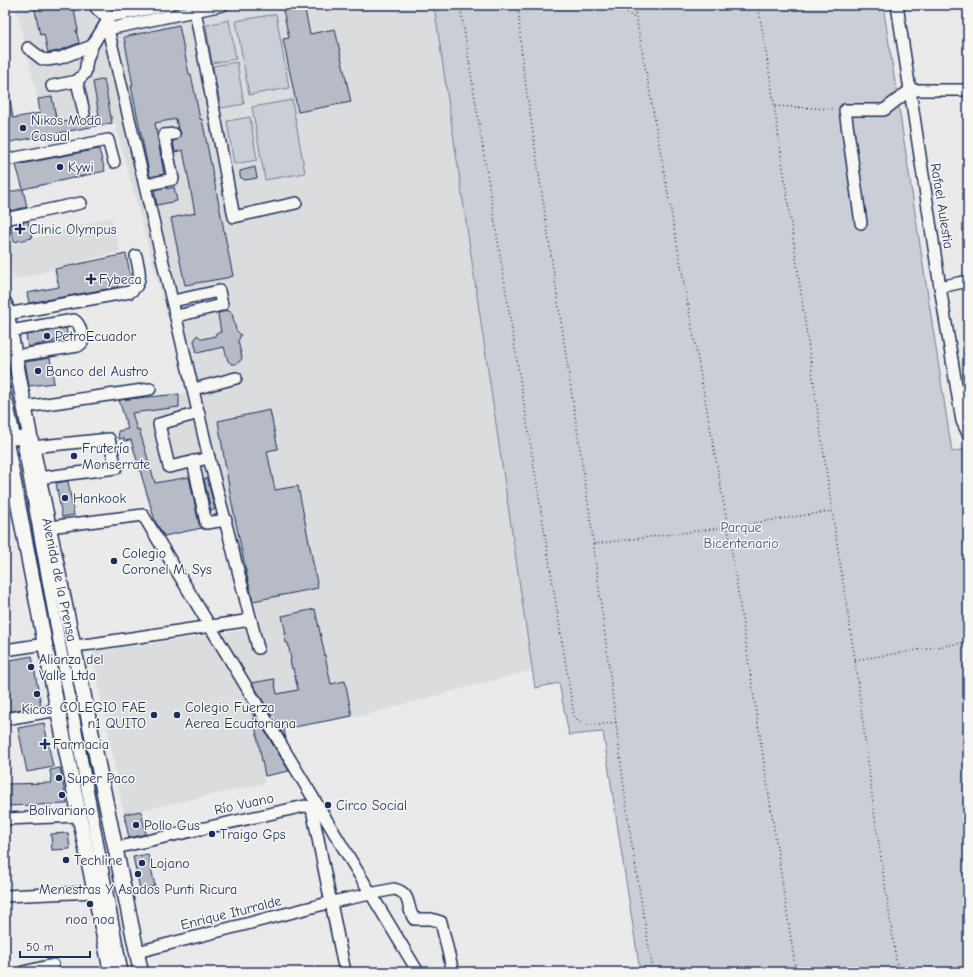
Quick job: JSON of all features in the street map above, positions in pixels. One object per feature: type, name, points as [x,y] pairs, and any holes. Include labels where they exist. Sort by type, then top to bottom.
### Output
[{"type":"main road","name":"Avenida de la Prensa","points":[[6,309],[25,407],[16,439],[45,644],[111,972]]},
{"type":"main road","name":"Avenida de la Prensa","points":[[16,439],[38,478],[141,972]]},
{"type":"street","points":[[96,5],[97,9],[107,23]]},
{"type":"street","points":[[105,5],[107,23],[177,316],[209,458],[258,648]]},
{"type":"street","points":[[52,86],[77,81],[85,73],[87,60],[92,46],[107,23],[168,5]]},
{"type":"street","points":[[107,23],[194,8],[223,5]]},
{"type":"street","name":"Rafael Aulestia","points":[[897,5],[962,421],[968,434]]},
{"type":"street","points":[[194,8],[234,216],[296,203]]},
{"type":"street","points":[[28,48],[39,58],[47,60],[60,58],[92,46]]},
{"type":"street","points":[[77,81],[84,113]]},
{"type":"street","points":[[861,223],[844,110],[884,110],[910,90],[968,90]]},
{"type":"street","points":[[145,185],[173,179],[164,135],[174,134]]},
{"type":"street","points":[[5,160],[108,140],[114,162]]},
{"type":"street","points":[[5,219],[81,203]]},
{"type":"street","points":[[6,309],[130,292],[136,288],[139,280],[136,256]]},
{"type":"street","points":[[940,287],[968,282]]},
{"type":"street","points":[[173,300],[219,291],[222,305],[177,316]]},
{"type":"street","points":[[10,332],[74,320],[79,325],[82,343],[78,346],[15,356]]},
{"type":"street","points":[[194,389],[236,378]]},
{"type":"street","points":[[25,407],[150,389]]},
{"type":"street","points":[[5,392],[59,641],[122,972]]},
{"type":"street","points":[[199,413],[159,424],[169,467],[209,458]]},
{"type":"street","points":[[16,439],[109,439],[116,468],[38,478]]},
{"type":"street","points":[[193,461],[206,523],[226,520]]},
{"type":"street","points":[[49,527],[143,515],[418,972]]},
{"type":"street","points":[[73,646],[251,620]]},
{"type":"street","points":[[5,650],[45,644]]},
{"type":"street","points":[[5,719],[58,710]]},
{"type":"street","name":"Río Vuano","points":[[115,848],[305,806],[310,807],[312,809],[332,902]]},
{"type":"street","points":[[5,819],[79,816]]},
{"type":"street","name":"Enrique Iturralde","points":[[137,952],[332,902],[394,889],[401,891],[407,898],[409,912],[414,919],[431,919],[441,922],[453,972]]},
{"type":"street","points":[[5,896],[95,892]]},
{"type":"street","points":[[332,902],[346,972]]},
{"type":"street","points":[[23,972],[53,965]]},
{"type":"path","points":[[460,5],[574,716],[579,721],[589,726],[616,722]]},
{"type":"path","points":[[518,5],[522,60],[593,544],[630,826],[653,972]]},
{"type":"path","points":[[617,5],[636,19]]},
{"type":"path","points":[[634,5],[728,527],[796,972]]},
{"type":"path","points":[[758,5],[774,106],[832,512],[856,660],[875,818],[898,972]]},
{"type":"path","points":[[774,106],[844,110]]},
{"type":"path","points":[[593,544],[832,512]]},
{"type":"path","points":[[856,660],[968,642]]},
{"type":"shaded area","points":[[16,5],[434,5],[532,670],[361,716],[284,730],[292,771],[265,776],[263,777],[265,783],[124,814],[92,652],[246,630],[221,529],[203,531],[202,528],[160,537],[119,399],[188,393],[115,123],[46,136]]},
{"type":"shaded area","points":[[111,217],[120,251],[15,280],[6,246]]},
{"type":"green space","name":"Parque Bicentenario","points":[[434,5],[883,5],[952,452],[968,448],[968,972],[640,972],[603,732],[569,735],[559,683],[535,688]]},
{"type":"green space","points":[[276,14],[289,88],[249,95],[236,21]]},
{"type":"green space","points":[[229,20],[236,59],[212,63],[206,25]]},
{"type":"green space","points":[[237,62],[244,104],[221,108],[213,66]]},
{"type":"green space","points":[[292,100],[305,173],[265,180],[252,107]]},
{"type":"green space","points":[[250,117],[257,160],[234,164],[227,121]]},
{"type":"building","points":[[34,5],[73,5],[79,43],[48,53],[44,34],[40,35]]},
{"type":"building","points":[[282,5],[304,5],[310,34],[335,29],[351,102],[298,112],[283,39],[289,38]]},
{"type":"building","points":[[179,25],[200,119],[202,119],[233,276],[185,285],[171,218],[195,213],[183,150],[175,152],[173,141],[178,139],[181,133],[176,119],[155,123],[164,174],[150,177],[131,86],[133,86],[124,37]]},
{"type":"building","points":[[104,79],[112,123],[5,143],[5,95],[9,94],[13,118],[40,113],[38,99],[52,97],[57,123],[80,119],[85,120],[99,115],[93,82]]},
{"type":"building","name":"Kywi","points":[[99,149],[105,171],[23,189],[16,165]]},
{"type":"building","points":[[255,167],[257,178],[245,180],[240,177],[240,171]]},
{"type":"building","points":[[167,187],[167,189],[174,187],[177,201],[157,205],[154,190]]},
{"type":"building","name":"Clinic Olympus","points":[[23,189],[27,207],[10,211],[6,193]]},
{"type":"building","name":"Clinic Olympus","points":[[28,221],[32,238],[14,242],[10,225]]},
{"type":"building","name":"Fybeca","points":[[126,254],[131,278],[117,281],[118,287],[29,303],[27,293],[59,287],[55,269]]},
{"type":"building","points":[[227,310],[232,313],[236,330],[241,335],[238,341],[242,358],[236,364],[232,364],[228,361],[224,347],[197,353],[194,341],[197,335],[202,339],[215,336],[216,333],[221,332],[218,315],[219,313]]},
{"type":"building","name":"PetroEcuador","points":[[66,328],[68,338],[28,347],[26,335]]},
{"type":"building","name":"Banco del Austro","points":[[50,358],[54,383],[29,386],[25,362]]},
{"type":"building","points":[[179,394],[179,407],[132,413],[137,430],[139,429],[155,483],[189,477],[199,524],[202,528],[164,536],[155,521],[131,440],[124,441],[124,438],[119,439],[118,431],[128,429],[119,400]]},
{"type":"building","points":[[270,410],[278,449],[267,451],[275,490],[298,486],[318,588],[253,601],[231,499],[218,421]]},
{"type":"building","points":[[207,478],[215,509],[211,511],[204,479]]},
{"type":"building","name":"Hankook","points":[[68,481],[74,515],[62,517],[56,483]]},
{"type":"building","points":[[315,609],[331,684],[345,681],[352,716],[284,729],[286,739],[252,683],[274,679],[277,694],[298,690],[290,660],[288,643],[286,643],[284,634],[286,634],[282,616]]},
{"type":"building","points":[[32,656],[41,706],[5,712],[5,661]]},
{"type":"building","points":[[252,710],[289,771],[265,776]]},
{"type":"building","points":[[44,723],[53,767],[27,772],[18,728]]},
{"type":"building","points":[[60,768],[67,804],[5,806],[5,784],[52,783],[50,770]]},
{"type":"building","name":"Pollo Gus","points":[[141,811],[146,834],[129,838],[124,814]]},
{"type":"building","points":[[68,833],[70,849],[52,850],[51,834]]},
{"type":"building","points":[[148,854],[155,886],[140,889],[133,857]]},
{"type":"place","name":"Nikos Moda Casual","points":[[23,128]]},
{"type":"place","name":"Kywi","points":[[60,167]]},
{"type":"place","name":"Clinic Olympus","points":[[20,229]]},
{"type":"place","name":"Fybeca","points":[[91,279]]},
{"type":"place","name":"PetroEcuador","points":[[47,336]]},
{"type":"place","name":"Banco del Austro","points":[[38,371]]},
{"type":"place","name":"Frutería Monserrate","points":[[74,456]]},
{"type":"place","name":"Hankook","points":[[65,498]]},
{"type":"place","name":"Colegio Coronel M, Sys","points":[[114,561]]},
{"type":"place","name":"Alianza del Valle Ltda","points":[[31,667]]},
{"type":"place","name":"Kicos","points":[[37,694]]},
{"type":"place","name":"COLEGIO FAE n1 QUITO","points":[[154,715]]},
{"type":"place","name":"Colegio Fuerza Aerea Ecuatoriana","points":[[177,715]]},
{"type":"place","name":"Farmacia","points":[[45,744]]},
{"type":"place","name":"Super Paco","points":[[59,778]]},
{"type":"place","name":"Bolivariano","points":[[62,795]]},
{"type":"place","name":"Circo Social","points":[[328,805]]},
{"type":"place","name":"Pollo Gus","points":[[136,825]]},
{"type":"place","name":"Traigo Gps","points":[[212,834]]},
{"type":"place","name":"Techline","points":[[66,860]]},
{"type":"place","name":"Lojano","points":[[142,863]]},
{"type":"place","name":"Menestras Y Asados Punti Ricura","points":[[138,874]]},
{"type":"place","name":"noa noa","points":[[90,904]]}]
